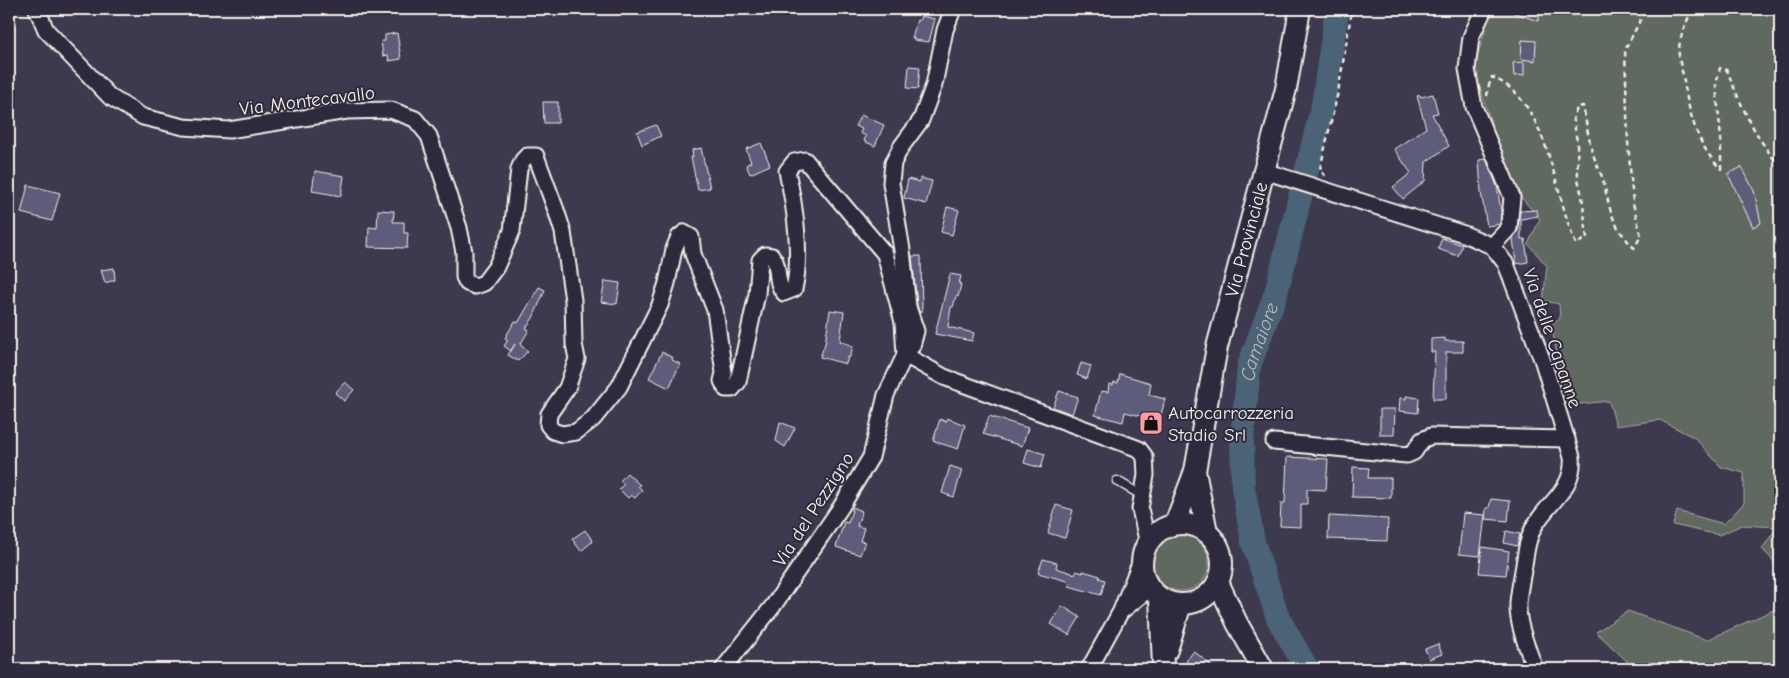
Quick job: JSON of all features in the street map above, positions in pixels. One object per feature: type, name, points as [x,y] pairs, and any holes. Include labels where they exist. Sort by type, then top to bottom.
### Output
[{"type":"main road","name":"Via Provinciale","points":[[1175,524],[1195,471],[1217,347],[1286,89],[1300,9]]},
{"type":"main road","name":"Via Provinciale","points":[[1195,471],[1207,532],[1216,542],[1222,555],[1222,569],[1218,582]]},
{"type":"main road","points":[[1163,668],[1155,593],[1143,572],[1148,539],[1175,524],[1198,527],[1207,532]]},
{"type":"main road","points":[[1155,593],[1170,602],[1181,604],[1194,603],[1205,597],[1218,582]]},
{"type":"main road","points":[[1218,582],[1237,623],[1263,669]]},
{"type":"main road","points":[[1205,597],[1237,623]]},
{"type":"main road","points":[[1163,668],[1181,604]]},
{"type":"street","name":"Via Montecavallo","points":[[36,9],[46,30],[110,97],[143,117],[184,128],[228,130],[347,111],[391,110],[416,119],[429,136],[459,228],[464,252],[464,277],[467,283],[475,286],[484,283],[496,267],[512,231],[519,169],[527,156],[536,156],[563,232],[573,300],[574,344],[577,359],[567,388],[549,414],[548,425],[553,431],[562,434],[576,432],[593,419],[619,387],[660,305],[674,249],[679,236],[684,233],[691,237],[693,254],[714,310],[724,373],[722,381],[726,390],[732,389],[738,382],[757,294],[760,260],[765,255],[772,256],[777,262],[779,287],[784,293],[794,289],[797,275],[794,204],[787,171],[794,162],[805,160],[885,254],[903,322],[905,355]]},
{"type":"street","name":"Via del Pezzigno","points":[[723,669],[773,606],[841,507],[871,457],[886,395],[905,355],[912,346],[916,331],[908,306],[902,250],[891,184],[893,163],[901,146],[921,120],[934,85],[945,30],[953,9]]},
{"type":"street","points":[[1264,171],[1326,185],[1464,234],[1492,246],[1509,228],[1512,197],[1474,107],[1467,69],[1471,37],[1484,9]]},
{"type":"street","name":"Via delle Capanne","points":[[1492,246],[1506,264],[1543,362],[1572,456],[1573,468],[1570,478],[1535,525],[1527,546],[1518,604],[1523,632],[1535,669]]},
{"type":"street","points":[[905,355],[944,377],[1138,449],[1145,457],[1146,475],[1140,509],[1148,539],[1121,611],[1089,669]]},
{"type":"street","points":[[1274,442],[1407,455],[1414,452],[1422,440],[1431,436],[1567,438]]},
{"type":"street","points":[[1121,611],[1155,593]]},
{"type":"lane","points":[[1117,481],[1143,496]]},
{"type":"path","points":[[1326,185],[1320,169],[1338,92],[1352,9]]},
{"type":"path","points":[[1487,97],[1492,78],[1501,81],[1521,98],[1539,130],[1568,226],[1576,244],[1587,238],[1578,178],[1577,142],[1573,116],[1578,107],[1583,106],[1592,152],[1602,178],[1613,220],[1622,235],[1634,248],[1641,236],[1633,203],[1624,73],[1625,50],[1646,9]]},
{"type":"path","points":[[1692,9],[1683,31],[1679,50],[1688,105],[1698,137],[1714,162],[1721,169],[1721,139],[1716,85],[1720,68],[1727,70],[1755,131],[1780,166]]},
{"type":"shaded area","points":[[1491,9],[1780,9],[1780,568],[1762,549],[1777,527],[1742,525],[1719,535],[1673,525],[1677,511],[1724,524],[1744,503],[1744,473],[1721,467],[1695,438],[1660,420],[1616,426],[1609,401],[1571,405],[1564,387],[1551,325],[1560,319],[1559,304],[1543,301],[1547,266],[1528,244],[1540,219],[1510,185],[1474,68]]},
{"type":"shaded area","points":[[1181,535],[1196,540],[1204,548],[1209,563],[1204,578],[1196,586],[1181,591],[1166,586],[1158,578],[1153,563],[1158,548],[1166,540]]},
{"type":"shaded area","points":[[1780,607],[1780,669],[1635,669],[1596,632],[1628,611],[1707,640]]},
{"type":"building","points":[[1507,9],[1541,9],[1538,21]]},
{"type":"building","points":[[921,16],[935,19],[929,42],[912,38],[917,20],[919,21]]},
{"type":"building","points":[[397,33],[401,59],[389,61],[388,55],[383,56],[381,41],[385,41],[385,35]]},
{"type":"building","points":[[1522,40],[1536,41],[1535,61],[1521,59]]},
{"type":"building","points":[[1524,62],[1524,75],[1514,76],[1513,63]]},
{"type":"building","points":[[909,66],[920,67],[918,89],[907,88]]},
{"type":"building","points":[[1433,94],[1438,113],[1432,114],[1449,146],[1426,162],[1425,181],[1403,199],[1393,187],[1411,173],[1394,149],[1426,128],[1417,96]]},
{"type":"building","points":[[543,102],[558,102],[558,123],[544,123]]},
{"type":"building","points":[[861,115],[884,125],[875,146],[864,141],[866,136],[860,133],[862,129],[855,126]]},
{"type":"building","points":[[656,125],[661,136],[642,145],[637,132]]},
{"type":"building","points":[[761,143],[770,165],[750,174],[746,165],[751,162],[746,149]]},
{"type":"building","points":[[701,148],[710,188],[698,190],[691,157],[693,157],[692,150]]},
{"type":"building","points":[[1486,159],[1497,186],[1501,211],[1500,224],[1487,226],[1481,192],[1479,160]]},
{"type":"building","points":[[1742,167],[1754,191],[1761,223],[1753,227],[1728,174]]},
{"type":"building","points":[[315,171],[344,176],[341,196],[312,191]]},
{"type":"building","points":[[920,178],[932,181],[926,204],[904,198],[908,179],[919,182]]},
{"type":"building","points":[[28,185],[60,193],[52,221],[21,213]]},
{"type":"building","points":[[947,207],[959,210],[952,235],[941,232]]},
{"type":"building","points":[[378,210],[394,211],[393,222],[404,222],[404,233],[408,233],[407,248],[368,247],[369,227],[377,228]]},
{"type":"building","points":[[1537,210],[1538,216],[1521,219],[1521,239],[1525,239],[1528,262],[1516,264],[1513,238],[1518,230],[1520,211]]},
{"type":"building","points":[[1442,238],[1462,245],[1458,256],[1438,249]]},
{"type":"building","points":[[912,256],[921,256],[922,312],[919,312],[917,305]]},
{"type":"building","points":[[114,268],[115,280],[105,283],[101,270]]},
{"type":"building","points":[[950,274],[961,276],[959,284],[961,284],[958,297],[956,296],[953,307],[951,307],[948,327],[974,333],[972,341],[935,334]]},
{"type":"building","points":[[605,281],[620,283],[617,304],[601,302]]},
{"type":"building","points":[[539,287],[545,290],[533,318],[526,328],[529,330],[520,345],[528,351],[518,361],[508,355],[511,351],[504,346],[508,340],[505,338],[515,321],[518,323]]},
{"type":"building","points":[[830,310],[844,312],[840,341],[853,346],[846,364],[820,357],[825,344]]},
{"type":"building","points":[[1445,338],[1445,341],[1463,341],[1463,352],[1446,352],[1446,399],[1433,399],[1435,352],[1431,352],[1431,339]]},
{"type":"building","points":[[662,352],[680,364],[669,388],[649,378]]},
{"type":"building","points":[[1081,363],[1091,366],[1087,379],[1077,375]]},
{"type":"building","points":[[1120,374],[1151,383],[1149,395],[1165,399],[1157,431],[1142,427],[1145,417],[1125,412],[1123,422],[1095,415],[1101,391],[1108,392],[1109,384],[1118,383]]},
{"type":"building","points":[[345,382],[354,390],[344,401],[335,393]]},
{"type":"building","points":[[1059,391],[1078,397],[1072,414],[1053,407]]},
{"type":"building","points":[[1406,396],[1419,398],[1418,413],[1399,411],[1400,398],[1406,399]]},
{"type":"building","points":[[1380,409],[1395,409],[1394,435],[1380,435]]},
{"type":"building","points":[[989,416],[1028,428],[1022,446],[983,434]]},
{"type":"building","points":[[947,418],[965,425],[958,449],[933,441],[940,419],[946,422]]},
{"type":"building","points":[[780,422],[795,428],[785,447],[776,441]]},
{"type":"building","points":[[1028,449],[1045,454],[1041,468],[1024,463]]},
{"type":"building","points":[[1287,457],[1328,459],[1326,490],[1307,489],[1307,504],[1301,504],[1301,527],[1280,526],[1281,503],[1285,503]]},
{"type":"building","points":[[950,466],[962,470],[954,497],[942,493]]},
{"type":"building","points":[[1353,467],[1369,468],[1368,478],[1391,478],[1391,498],[1352,497]]},
{"type":"building","points":[[627,473],[640,485],[638,486],[642,490],[635,498],[631,495],[628,498],[619,489],[624,484],[620,481]]},
{"type":"building","points":[[1491,499],[1510,501],[1508,521],[1485,519],[1486,508],[1489,508]]},
{"type":"building","points":[[1056,505],[1073,510],[1065,538],[1048,533]]},
{"type":"building","points":[[853,507],[862,511],[857,526],[864,528],[860,541],[865,542],[860,555],[836,547],[844,522],[848,523]]},
{"type":"building","points":[[1463,513],[1485,515],[1480,556],[1459,554]]},
{"type":"building","points":[[1329,516],[1388,519],[1387,541],[1328,539]]},
{"type":"building","points":[[585,530],[593,541],[581,551],[572,539]]},
{"type":"building","points":[[1506,531],[1520,534],[1517,546],[1504,543]]},
{"type":"building","points":[[1482,547],[1509,551],[1506,575],[1479,573]]},
{"type":"building","points":[[1043,559],[1057,563],[1056,568],[1075,574],[1076,571],[1083,573],[1083,571],[1100,576],[1099,578],[1105,580],[1101,595],[1069,586],[1071,582],[1038,573]]},
{"type":"building","points":[[1062,606],[1080,617],[1069,635],[1051,624]]},
{"type":"building","points":[[1438,644],[1442,654],[1429,659],[1425,649]]},
{"type":"building","points":[[1194,651],[1215,669],[1197,669],[1186,661]]},
{"type":"waterway","name":"Camaiore","points":[[1307,669],[1278,618],[1253,542],[1243,487],[1242,441],[1249,366],[1276,293],[1323,105],[1337,9]]},
{"type":"place","name":"Autocarrozzeria Stadio Srl","points":[[1151,423]]}]
